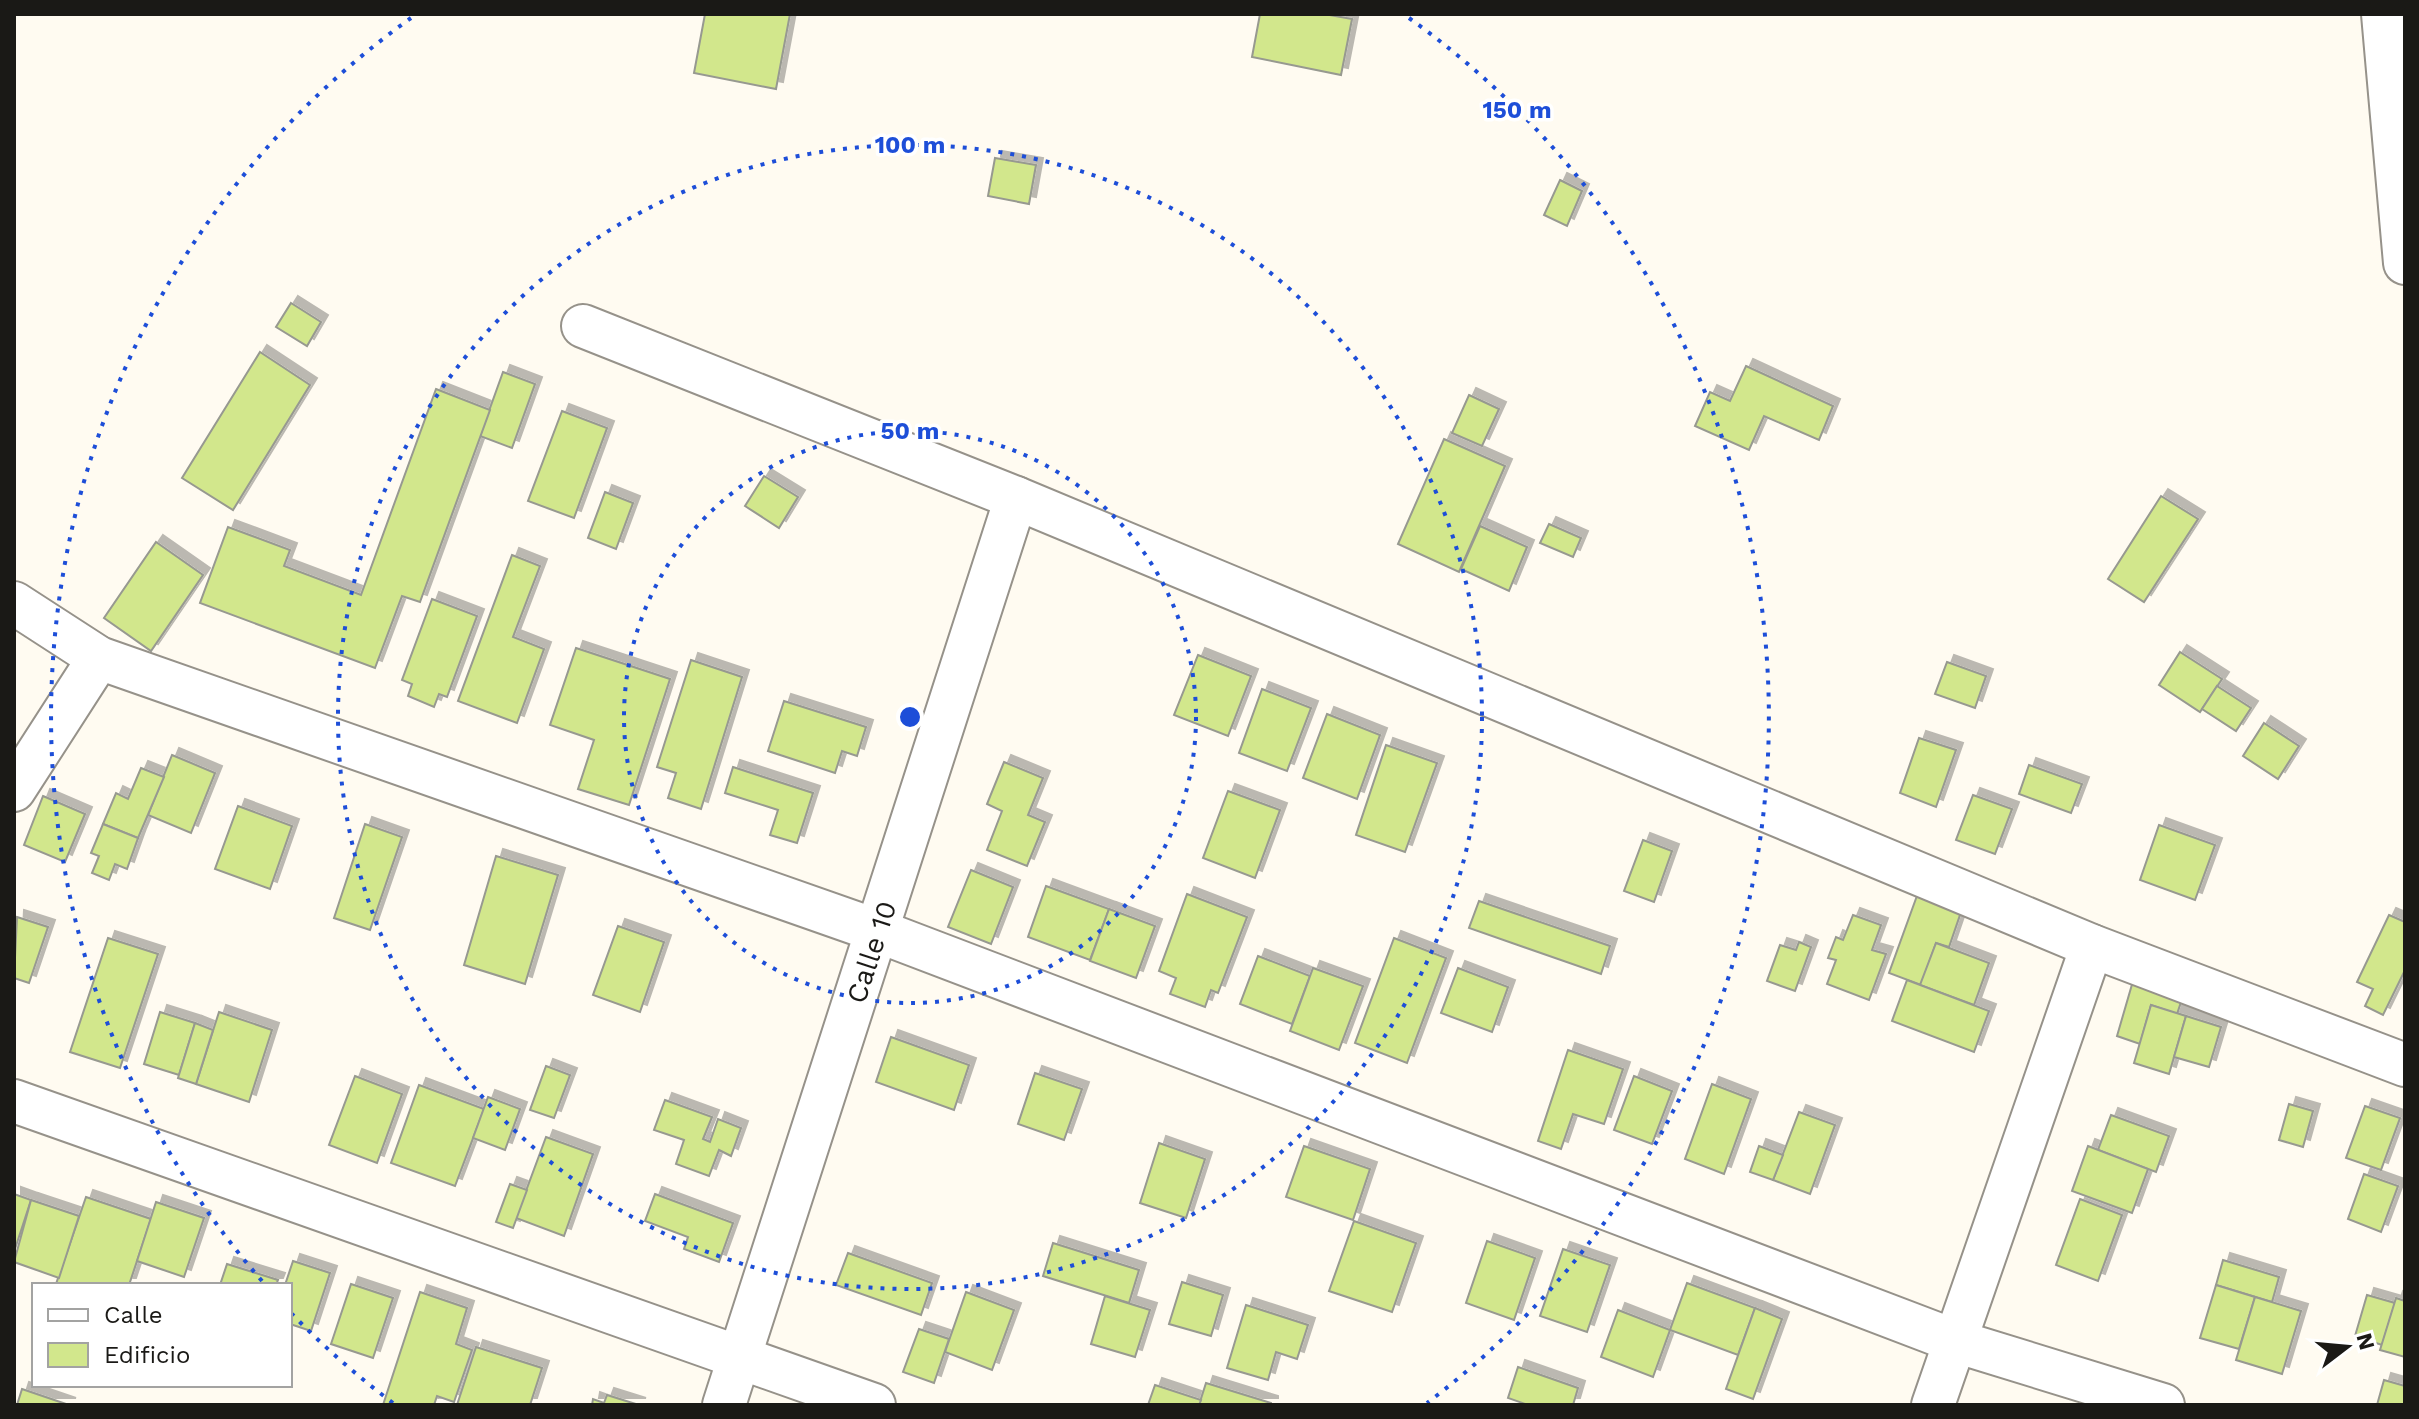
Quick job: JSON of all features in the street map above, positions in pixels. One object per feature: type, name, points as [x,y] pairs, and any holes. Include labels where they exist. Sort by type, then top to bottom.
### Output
[{"type":"street","points":[[2383,14],[2405,263]]},
{"type":"street","points":[[583,326],[1016,498],[2092,946],[2405,1065]]},
{"type":"street","name":"Calle 10","points":[[724,1405],[1016,498]]},
{"type":"street","points":[[14,603],[99,658],[878,931],[1955,1341],[2163,1405]]},
{"type":"street","points":[[14,790],[99,658]]},
{"type":"street","points":[[1933,1405],[2092,946]]},
{"type":"street","points":[[14,1101],[874,1405]]},
{"type":"building","points":[[705,14],[790,14],[776,89],[694,73]]},
{"type":"building","points":[[1260,14],[1324,14],[1352,19],[1341,75],[1252,57]]},
{"type":"building","points":[[995,158],[1036,165],[1029,204],[988,196]]},
{"type":"building","points":[[1560,180],[1582,191],[1567,226],[1544,215]]},
{"type":"building","points":[[291,303],[321,322],[307,346],[276,327]]},
{"type":"building","points":[[260,352],[310,385],[233,510],[182,478]]},
{"type":"building","points":[[1746,366],[1833,406],[1819,440],[1764,416],[1749,450],[1695,426],[1710,392],[1730,401]]},
{"type":"building","points":[[503,372],[535,384],[512,448],[480,436]]},
{"type":"building","points":[[436,389],[490,410],[420,602],[402,596],[375,668],[200,603],[228,527],[290,550],[284,566],[361,595]]},
{"type":"building","points":[[1469,395],[1499,409],[1482,446],[1452,433]]},
{"type":"building","points":[[562,411],[607,428],[574,518],[528,501]]},
{"type":"building","points":[[1444,439],[1505,466],[1459,572],[1398,544]]},
{"type":"building","points":[[764,476],[798,497],[779,528],[745,506]]},
{"type":"building","points":[[605,492],[633,503],[616,549],[588,538]]},
{"type":"building","points":[[2161,496],[2198,519],[2144,602],[2108,579]]},
{"type":"building","points":[[1549,524],[1581,538],[1573,557],[1540,543]]},
{"type":"building","points":[[1480,526],[1527,547],[1509,591],[1461,569]]},
{"type":"building","points":[[156,542],[203,575],[151,651],[104,618]]},
{"type":"building","points":[[512,555],[540,566],[513,637],[544,649],[517,723],[458,701]]},
{"type":"building","points":[[432,599],[477,616],[447,697],[439,694],[434,707],[408,696],[412,684],[402,680]]},
{"type":"building","points":[[576,648],[670,679],[629,805],[578,789],[594,740],[550,725]]},
{"type":"building","points":[[2180,652],[2222,679],[2200,712],[2159,685]]},
{"type":"building","points":[[1198,655],[1251,676],[1228,736],[1174,715]]},
{"type":"building","points":[[691,660],[742,677],[701,809],[668,798],[676,773],[657,767]]},
{"type":"building","points":[[1947,662],[1986,676],[1975,708],[1935,694]]},
{"type":"building","points":[[2217,686],[2251,708],[2236,731],[2202,709]]},
{"type":"building","points":[[1262,689],[1311,708],[1287,771],[1239,753]]},
{"type":"building","points":[[784,701],[866,727],[857,756],[842,751],[835,773],[768,751]]},
{"type":"building","points":[[1327,714],[1380,735],[1357,799],[1303,778]]},
{"type":"building","points":[[2264,723],[2299,746],[2278,779],[2243,756]]},
{"type":"building","points":[[1919,738],[1956,750],[1936,807],[1900,793]]},
{"type":"building","points":[[1386,745],[1437,763],[1405,852],[1356,835]]},
{"type":"building","points":[[172,755],[215,773],[191,833],[148,815]]},
{"type":"building","points":[[1004,762],[1043,778],[1028,815],[1045,822],[1027,866],[987,850],[1002,811],[987,804]]},
{"type":"building","points":[[2029,765],[2082,784],[2071,813],[2019,794]]},
{"type":"building","points":[[733,767],[813,793],[797,843],[770,835],[778,810],[725,793]]},
{"type":"building","points":[[141,768],[164,777],[138,838],[103,824],[116,793],[128,799]]},
{"type":"building","points":[[1228,791],[1280,810],[1255,878],[1203,858]]},
{"type":"building","points":[[1973,795],[2012,809],[1995,854],[1956,840]]},
{"type":"building","points":[[43,796],[85,814],[65,862],[24,845]]},
{"type":"building","points":[[238,806],[292,826],[270,889],[215,869]]},
{"type":"building","points":[[103,824],[138,838],[127,869],[115,864],[109,880],[92,873],[99,856],[91,853]]},
{"type":"building","points":[[365,824],[402,837],[370,930],[334,918]]},
{"type":"building","points":[[2159,825],[2215,845],[2195,900],[2140,880]]},
{"type":"building","points":[[1643,840],[1672,851],[1654,902],[1624,891]]},
{"type":"building","points":[[496,856],[558,875],[525,984],[464,965]]},
{"type":"building","points":[[971,870],[1013,887],[991,944],[948,927]]},
{"type":"building","points":[[1046,886],[1109,909],[1090,960],[1028,937]]},
{"type":"building","points":[[1918,893],[1962,909],[1949,947],[1936,943],[1921,985],[1889,973]]},
{"type":"building","points":[[1187,894],[1247,917],[1218,993],[1211,990],[1205,1007],[1170,994],[1176,978],[1159,971]]},
{"type":"building","points":[[1479,901],[1610,946],[1601,974],[1469,928]]},
{"type":"building","points":[[1109,909],[1155,926],[1136,978],[1090,961]]},
{"type":"building","points":[[1853,915],[1881,925],[1872,950],[1886,954],[1869,1000],[1827,984],[1836,960],[1828,958],[1836,937],[1843,940]]},
{"type":"building","points":[[2389,915],[2405,922],[2405,970],[2383,1015],[2365,1006],[2373,989],[2357,982]]},
{"type":"building","points":[[17,917],[48,927],[29,983],[14,978]]},
{"type":"building","points":[[618,926],[664,942],[640,1012],[593,995]]},
{"type":"building","points":[[108,938],[158,954],[120,1068],[70,1052]]},
{"type":"building","points":[[1394,938],[1446,958],[1407,1063],[1355,1043]]},
{"type":"building","points":[[1799,942],[1811,947],[1795,991],[1767,981],[1780,945],[1796,950]]},
{"type":"building","points":[[1936,943],[1989,963],[1974,1005],[1920,985]]},
{"type":"building","points":[[1258,956],[1310,976],[1292,1024],[1240,1004]]},
{"type":"building","points":[[1313,968],[1363,986],[1339,1050],[1290,1031]]},
{"type":"building","points":[[1458,968],[1508,987],[1492,1032],[1441,1013]]},
{"type":"building","points":[[1907,980],[1989,1011],[1974,1052],[1892,1021]]},
{"type":"building","points":[[2133,981],[2183,996],[2177,1014],[2151,1005],[2140,1044],[2117,1036]]},
{"type":"building","points":[[2151,1005],[2186,1016],[2169,1074],[2134,1063]]},
{"type":"building","points":[[160,1012],[195,1023],[179,1075],[144,1064]]},
{"type":"building","points":[[219,1012],[272,1030],[249,1102],[196,1084]]},
{"type":"building","points":[[2186,1016],[2221,1027],[2209,1067],[2174,1057]]},
{"type":"building","points":[[195,1023],[213,1030],[196,1084],[178,1078]]},
{"type":"building","points":[[891,1037],[969,1065],[954,1110],[876,1082]]},
{"type":"building","points":[[1568,1050],[1623,1069],[1604,1124],[1573,1114],[1561,1149],[1538,1141]]},
{"type":"building","points":[[546,1066],[570,1075],[554,1118],[530,1110]]},
{"type":"building","points":[[1035,1073],[1082,1089],[1064,1140],[1018,1124]]},
{"type":"building","points":[[355,1076],[402,1094],[377,1163],[329,1145]]},
{"type":"building","points":[[1634,1076],[1672,1091],[1652,1144],[1614,1130]]},
{"type":"building","points":[[1712,1084],[1751,1099],[1724,1174],[1685,1159]]},
{"type":"building","points":[[419,1085],[484,1109],[455,1186],[391,1163]]},
{"type":"building","points":[[488,1097],[520,1109],[505,1150],[473,1138]]},
{"type":"building","points":[[665,1100],[712,1117],[703,1139],[710,1142],[718,1119],[741,1128],[731,1156],[719,1150],[709,1176],[676,1164],[684,1140],[654,1130]]},
{"type":"building","points":[[2289,1104],[2313,1111],[2303,1147],[2279,1140]]},
{"type":"building","points":[[2365,1106],[2400,1118],[2381,1170],[2346,1158]]},
{"type":"building","points":[[1799,1112],[1835,1125],[1810,1194],[1773,1180]]},
{"type":"building","points":[[2111,1115],[2169,1136],[2156,1172],[2098,1150]]},
{"type":"building","points":[[546,1137],[593,1154],[564,1236],[516,1218]]},
{"type":"building","points":[[1159,1143],[1205,1159],[1186,1218],[1140,1203]]},
{"type":"building","points":[[1304,1146],[1370,1169],[1353,1220],[1286,1197]]},
{"type":"building","points":[[1759,1146],[1783,1155],[1773,1180],[1750,1172]]},
{"type":"building","points":[[2088,1146],[2148,1169],[2132,1213],[2072,1191]]},
{"type":"building","points":[[2364,1174],[2398,1186],[2381,1232],[2348,1219]]},
{"type":"building","points":[[510,1184],[527,1190],[513,1228],[496,1222]]},
{"type":"building","points":[[14,1194],[31,1200],[14,1252]]},
{"type":"building","points":[[655,1194],[733,1223],[719,1262],[684,1249],[688,1237],[645,1221]]},
{"type":"building","points":[[86,1197],[151,1219],[130,1283],[56,1283]]},
{"type":"building","points":[[2080,1199],[2122,1215],[2098,1281],[2056,1265]]},
{"type":"building","points":[[31,1200],[79,1216],[59,1278],[14,1262]]},
{"type":"building","points":[[156,1202],[204,1218],[184,1277],[137,1261]]},
{"type":"building","points":[[1354,1221],[1416,1243],[1392,1312],[1329,1291]]},
{"type":"building","points":[[1487,1241],[1535,1258],[1514,1320],[1466,1303]]},
{"type":"building","points":[[1053,1243],[1139,1270],[1129,1303],[1043,1276]]},
{"type":"building","points":[[1563,1249],[1610,1265],[1587,1332],[1540,1316]]},
{"type":"building","points":[[848,1253],[932,1283],[921,1315],[836,1285]]},
{"type":"building","points":[[2223,1260],[2279,1277],[2272,1302],[2216,1285]]},
{"type":"building","points":[[293,1261],[330,1273],[311,1331],[292,1325],[292,1283],[286,1283]]},
{"type":"building","points":[[227,1264],[278,1280],[277,1283],[221,1283]]},
{"type":"building","points":[[1182,1282],[1223,1295],[1211,1336],[1169,1324]]},
{"type":"building","points":[[1687,1283],[1755,1308],[1738,1355],[1670,1330]]},
{"type":"building","points":[[351,1284],[393,1298],[373,1358],[331,1344]]},
{"type":"building","points":[[2216,1285],[2255,1297],[2239,1349],[2200,1338]]},
{"type":"building","points":[[420,1292],[467,1308],[456,1344],[472,1350],[454,1402],[437,1396],[434,1405],[383,1405]]},
{"type":"building","points":[[966,1292],[1014,1310],[992,1370],[945,1352]]},
{"type":"building","points":[[2367,1295],[2395,1303],[2382,1345],[2355,1336]]},
{"type":"building","points":[[1105,1296],[1150,1310],[1135,1357],[1091,1344]]},
{"type":"building","points":[[2255,1297],[2301,1311],[2282,1374],[2236,1360]]},
{"type":"building","points":[[2396,1298],[2405,1301],[2405,1357],[2380,1350]]},
{"type":"building","points":[[1246,1305],[1308,1325],[1297,1359],[1276,1352],[1268,1380],[1227,1368]]},
{"type":"building","points":[[1755,1308],[1782,1319],[1753,1399],[1726,1389]]},
{"type":"building","points":[[1618,1310],[1670,1330],[1653,1377],[1601,1357]]},
{"type":"building","points":[[919,1329],[949,1339],[934,1383],[903,1372]]},
{"type":"building","points":[[476,1347],[542,1368],[530,1405],[457,1405]]},
{"type":"building","points":[[1518,1367],[1578,1388],[1573,1405],[1528,1405],[1508,1398]]},
{"type":"building","points":[[2384,1380],[2405,1386],[2405,1405],[2377,1405]]},
{"type":"building","points":[[1206,1383],[1271,1403],[1271,1405],[1199,1405]]},
{"type":"building","points":[[1155,1385],[1201,1400],[1199,1405],[1148,1405]]},
{"type":"building","points":[[22,1389],[69,1405],[17,1405]]},
{"type":"building","points":[[607,1395],[639,1405],[592,1405],[593,1399],[604,1403]]}]
